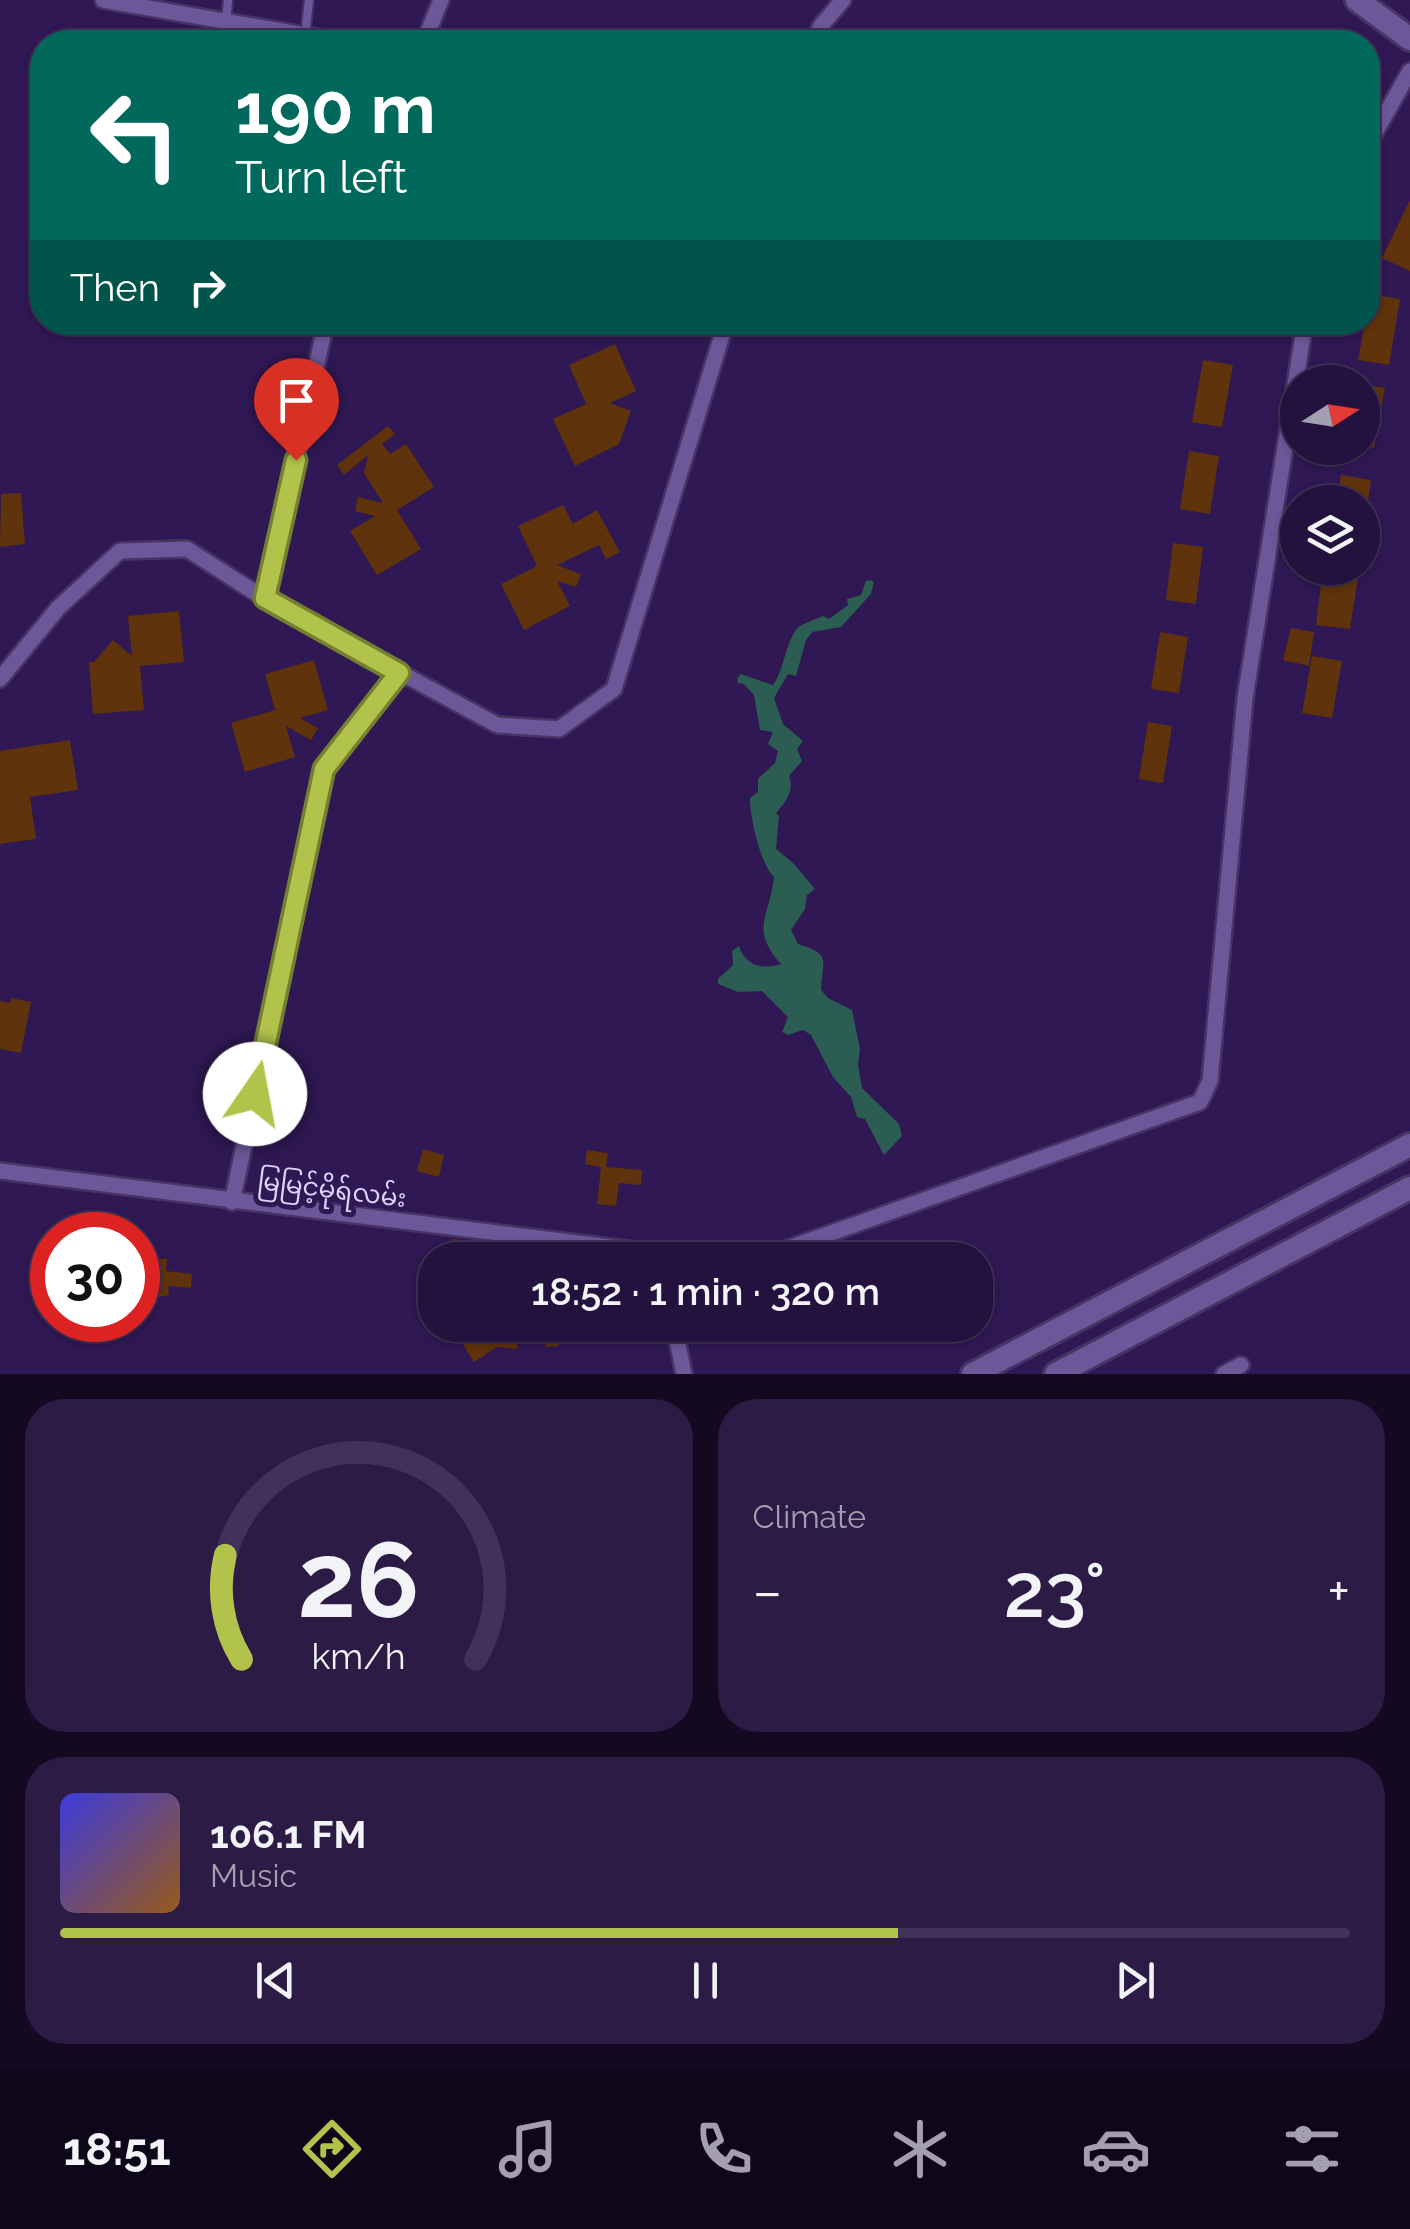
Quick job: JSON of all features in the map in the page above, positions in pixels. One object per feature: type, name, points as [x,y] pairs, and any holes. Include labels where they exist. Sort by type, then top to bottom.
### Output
[{"type":"main road","points":[[1357,0],[1410,39]]},
{"type":"main road","points":[[973,1374],[1410,1145]]},
{"type":"main road","points":[[1056,1374],[1410,1188]]},
{"type":"street","points":[[103,0],[271,30]]},
{"type":"street","points":[[429,30],[441,0]]},
{"type":"street","points":[[819,30],[843,0]]},
{"type":"street","points":[[1380,124],[1410,71]]},
{"type":"street","points":[[265,598],[323,335]]},
{"type":"street","points":[[0,679],[58,608],[120,551],[187,548],[265,598],[497,726],[559,729],[614,689],[722,335]]},
{"type":"street","name":"မြမြင့်မိုရ်လမ်း","points":[[806,1242],[1200,1102],[1210,1082],[1246,698],[1303,335]]},
{"type":"street","points":[[232,1202],[324,769],[399,673]]},
{"type":"street","name":"မြမြင့်မိုရ်လမ်း","points":[[0,1171],[543,1242]]},
{"type":"street","points":[[677,1342],[684,1374]]},
{"type":"street","points":[[1224,1374],[1241,1365]]},
{"type":"lane","points":[[226,22],[228,0]]},
{"type":"lane","points":[[306,30],[309,0]]},
{"type":"shaded area","points":[[871,580],[871,594],[841,627],[812,632],[796,676],[788,674],[774,698],[783,724],[803,741],[797,749],[802,761],[789,776],[790,791],[776,813],[776,849],[815,889],[807,895],[805,909],[791,930],[798,944],[821,955],[821,990],[852,1010],[862,1088],[899,1124],[902,1136],[884,1155],[865,1119],[857,1117],[851,1097],[833,1077],[811,1035],[803,1030],[788,1035],[782,1032],[788,1017],[762,991],[738,992],[718,984],[718,979],[733,965],[732,951],[739,946],[756,965],[781,964],[771,952],[764,931],[774,877],[757,840],[750,798],[758,792],[758,779],[775,763],[778,751],[768,744],[773,732],[760,730],[754,695],[737,678],[741,674],[773,685],[796,631],[823,616],[829,619],[848,605],[847,599],[861,595],[866,581]]},
{"type":"building","points":[[1410,200],[1410,271],[1382,258]]},
{"type":"building","points":[[1380,296],[1400,299],[1389,365],[1358,360],[1363,335],[1380,335]]},
{"type":"building","points":[[615,344],[636,391],[610,403],[631,411],[619,444],[575,466],[553,419],[586,404],[569,365]]},
{"type":"building","points":[[1203,360],[1233,365],[1222,427],[1192,422]]},
{"type":"building","points":[[1380,387],[1385,388],[1380,415]]},
{"type":"building","points":[[388,426],[395,434],[382,444],[390,454],[406,444],[434,487],[397,510],[421,549],[377,575],[350,531],[375,516],[355,511],[358,497],[383,503],[364,473],[368,455],[344,475],[337,465]]},
{"type":"building","points":[[1189,451],[1219,456],[1210,514],[1180,509]]},
{"type":"building","points":[[1341,475],[1371,480],[1370,485],[1340,485]]},
{"type":"building","points":[[21,493],[25,544],[0,547],[1,494]]},
{"type":"building","points":[[563,505],[573,524],[597,510],[620,552],[606,559],[599,545],[557,565],[581,574],[576,587],[557,581],[570,606],[524,630],[501,584],[537,566],[518,526]]},
{"type":"building","points":[[1173,543],[1203,547],[1196,604],[1166,600]]},
{"type":"building","points":[[1321,585],[1357,585],[1350,629],[1316,625]]},
{"type":"building","points":[[179,611],[184,662],[140,666],[144,710],[93,714],[89,662],[94,662],[113,640],[132,656],[128,616]]},
{"type":"building","points":[[1291,628],[1314,632],[1309,666],[1283,660]]},
{"type":"building","points":[[1160,632],[1188,637],[1179,693],[1151,689]]},
{"type":"building","points":[[1312,656],[1342,661],[1332,718],[1302,713]]},
{"type":"building","points":[[314,660],[328,710],[300,718],[318,728],[311,740],[286,726],[295,757],[245,772],[231,723],[275,710],[265,674]]},
{"type":"building","points":[[1148,722],[1172,726],[1163,783],[1139,779]]},
{"type":"building","points":[[70,740],[78,790],[30,797],[36,839],[0,844],[0,751]]},
{"type":"building","points":[[11,998],[31,1002],[21,1053],[0,1049],[0,1001],[10,1003]]},
{"type":"building","points":[[423,1149],[444,1155],[439,1177],[417,1171]]},
{"type":"building","points":[[587,1150],[608,1153],[606,1167],[642,1170],[641,1185],[619,1183],[616,1206],[597,1204],[601,1167],[585,1164]]},
{"type":"building","points":[[160,1258],[167,1259],[166,1271],[192,1274],[191,1288],[168,1286],[169,1295],[160,1297]]},
{"type":"building","points":[[462,1342],[531,1342],[517,1343],[517,1349],[497,1347],[474,1362]]},
{"type":"route","points":[[255,1094],[324,769],[399,673],[265,598],[296,460]]}]
